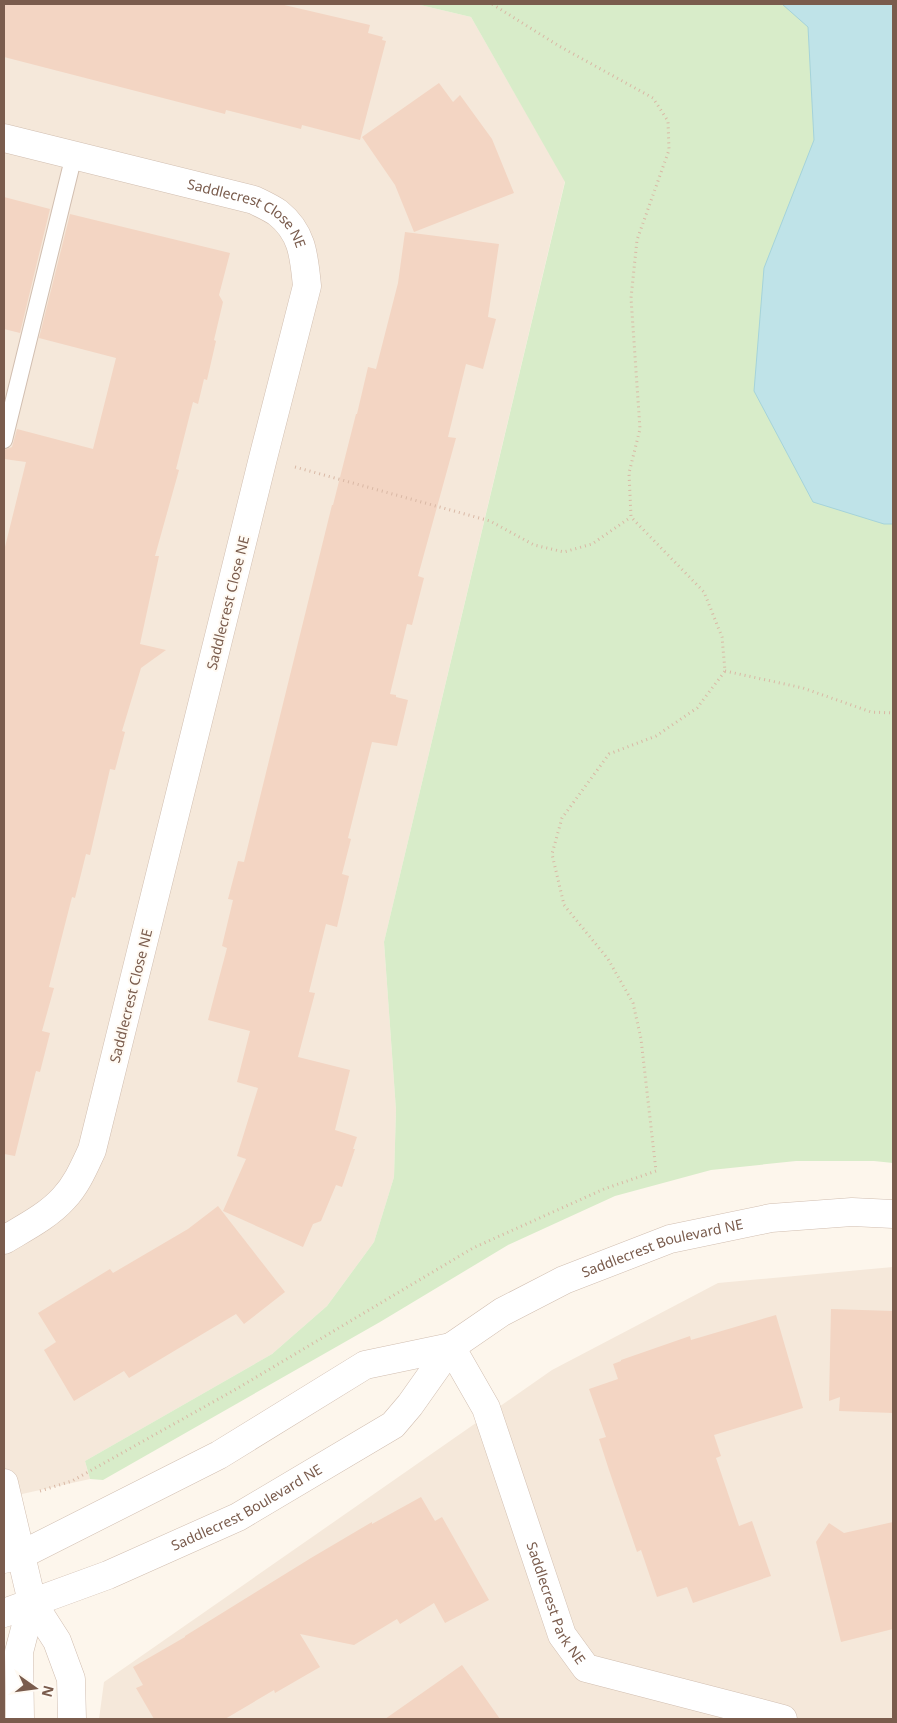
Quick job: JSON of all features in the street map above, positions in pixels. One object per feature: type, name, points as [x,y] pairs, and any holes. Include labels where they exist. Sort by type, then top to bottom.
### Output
[{"type":"street","name":"Saddlecrest Close NE","points":[[4,138],[254,200],[278,214],[298,234],[304,258],[307,286],[92,1150],[78,1180],[64,1198],[43,1216],[4,1240]]},
{"type":"street","name":"Saddlecrest Boulevard NE","points":[[4,1613],[108,1575],[238,1517],[392,1425],[410,1405],[451,1347],[502,1312],[564,1280],[670,1239],[771,1218],[852,1212],[893,1214]]},
{"type":"street","name":"Saddlecrest Boulevard NE","points":[[12,1557],[219,1455],[365,1365],[451,1347]]},
{"type":"street","name":"Saddlecrest Park NE","points":[[451,1347],[486,1408],[562,1635],[586,1668],[783,1719]]},
{"type":"street","points":[[6,1493],[12,1557],[32,1602],[57,1642],[71,1679],[72,1719]]},
{"type":"street","points":[[20,1719],[20,1652],[32,1602]]},
{"type":"lane","points":[[4,440],[74,155]]},
{"type":"path","points":[[6,1493],[72,1480],[238,1388],[473,1248],[604,1189],[656,1171],[641,1039],[633,1003],[608,959],[564,905],[552,854],[562,818],[608,754],[656,736],[697,708],[726,671],[722,637],[704,592],[631,517],[629,473],[640,429],[631,298],[637,240],[669,150],[668,120],[653,98],[559,46],[492,4]]},
{"type":"path","points":[[263,458],[490,521],[534,545],[564,552],[592,544],[631,517]]},
{"type":"path","points":[[726,671],[803,688],[872,712],[893,713]]},
{"type":"shaded area","points":[[4,4],[416,4],[471,17],[565,181],[384,942],[396,1110],[394,1177],[374,1242],[327,1306],[272,1354],[85,1461],[90,1479],[4,1498]]},
{"type":"shaded area","points":[[893,1267],[893,1719],[99,1719],[104,1682],[552,1370],[718,1283]]},
{"type":"green space","points":[[416,4],[893,4],[893,1163],[874,1161],[796,1161],[711,1170],[615,1196],[508,1245],[380,1322],[103,1480],[90,1479],[85,1461],[272,1354],[327,1306],[374,1242],[394,1177],[396,1110],[384,942],[565,182],[471,17]]},
{"type":"water","points":[[782,4],[893,4],[893,524],[884,524],[813,502],[754,391],[764,268],[814,140],[808,27]]},
{"type":"building","points":[[4,4],[280,4],[370,25],[368,33],[383,37],[382,40],[386,41],[360,140],[302,125],[301,129],[226,110],[225,114],[4,57]]},
{"type":"building","points":[[439,83],[453,102],[460,95],[492,139],[514,193],[414,232],[395,185],[362,137]]},
{"type":"building","points":[[4,197],[50,209],[20,333],[4,329]]},
{"type":"building","points":[[70,214],[230,253],[219,295],[223,302],[214,340],[216,341],[207,380],[204,379],[198,404],[193,402],[176,469],[179,470],[155,556],[159,556],[140,644],[166,650],[141,668],[122,731],[125,732],[115,770],[110,769],[90,855],[86,854],[75,898],[72,897],[49,987],[54,988],[42,1031],[50,1033],[40,1072],[36,1071],[15,1156],[4,1154],[4,551],[26,462],[4,459],[4,450],[12,447],[17,429],[93,449],[116,358],[39,338]]},
{"type":"building","points":[[405,232],[499,244],[488,317],[496,319],[483,369],[466,364],[448,437],[456,438],[418,576],[424,578],[412,625],[407,624],[390,694],[408,700],[397,746],[372,742],[348,838],[351,839],[342,874],[349,876],[337,927],[326,924],[309,992],[315,993],[298,1057],[350,1070],[335,1130],[357,1137],[353,1149],[355,1149],[342,1187],[336,1185],[321,1221],[313,1224],[303,1247],[223,1211],[246,1159],[237,1156],[258,1088],[237,1082],[250,1031],[208,1020],[227,948],[222,946],[233,900],[228,899],[238,861],[244,862],[368,367],[376,369],[398,283]]},
{"type":"building","points":[[218,1206],[285,1292],[244,1324],[236,1314],[129,1378],[124,1371],[74,1401],[44,1350],[56,1342],[38,1313],[110,1269],[113,1273],[188,1229]]},
{"type":"building","points":[[831,1309],[893,1311],[893,1413],[839,1411],[840,1397],[829,1401]]},
{"type":"building","points":[[776,1315],[803,1408],[714,1435],[721,1456],[716,1458],[739,1526],[752,1521],[771,1576],[693,1603],[687,1587],[657,1597],[641,1550],[637,1552],[609,1470],[599,1439],[606,1437],[589,1389],[618,1379],[613,1364],[621,1360],[690,1336],[691,1340]]},
{"type":"building","points":[[421,1497],[435,1521],[442,1517],[489,1600],[445,1623],[434,1603],[400,1624],[397,1619],[354,1645],[300,1634],[320,1667],[275,1693],[274,1690],[225,1719],[154,1719],[136,1688],[143,1685],[133,1667],[185,1637],[311,1558],[372,1522],[372,1524]]},
{"type":"building","points":[[893,1522],[893,1629],[841,1642],[816,1542],[829,1523],[844,1533]]},
{"type":"building","points":[[462,1665],[500,1719],[385,1719]]}]
